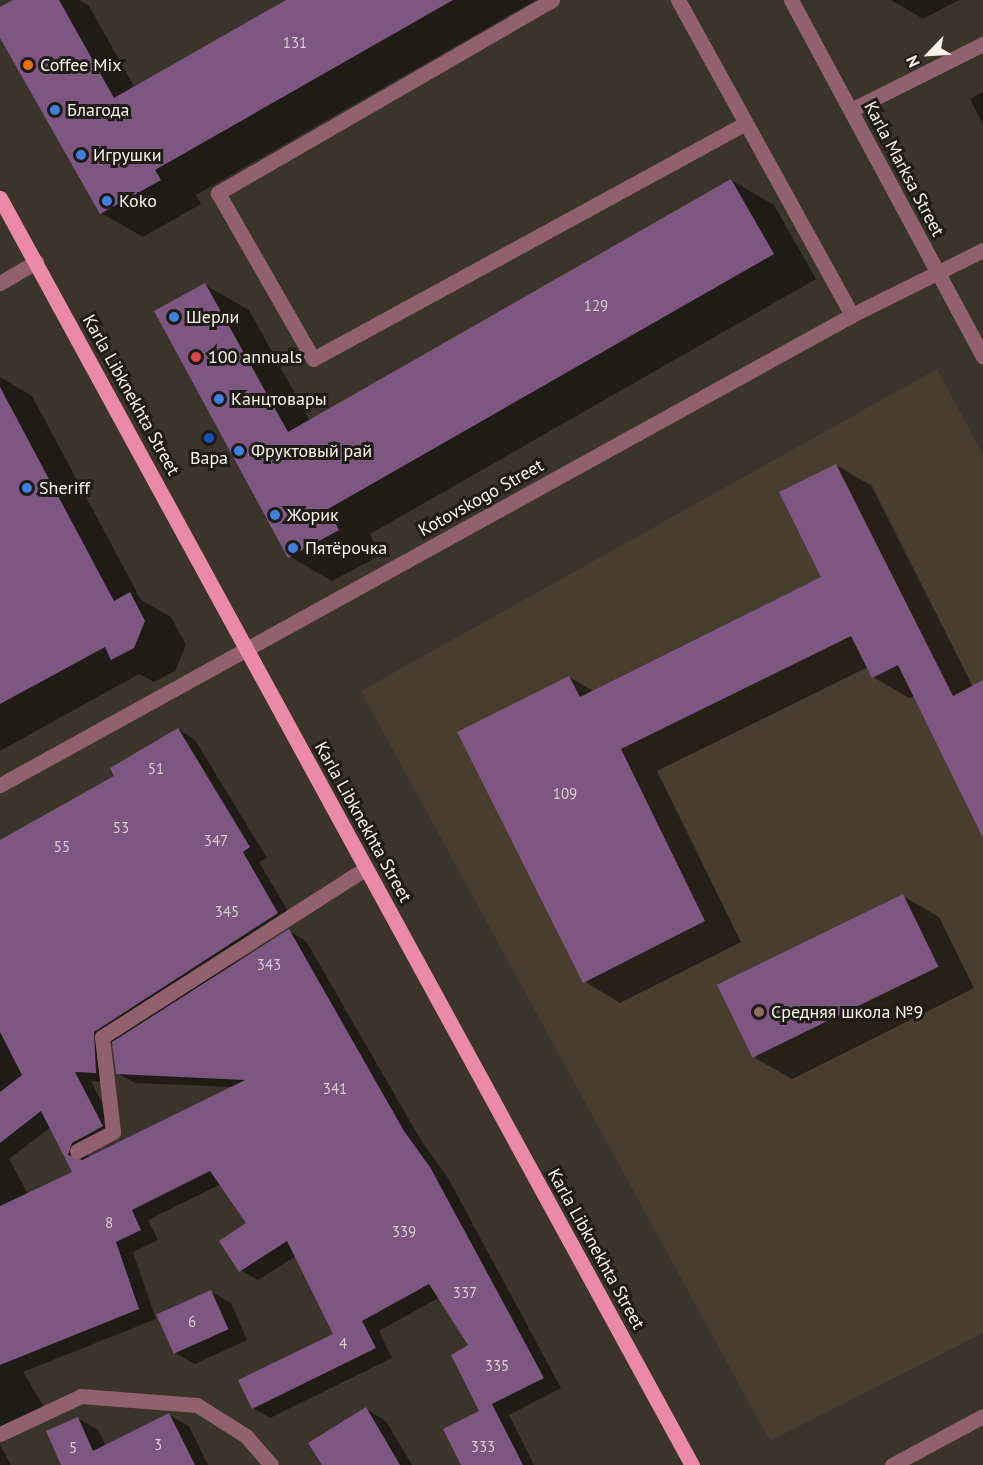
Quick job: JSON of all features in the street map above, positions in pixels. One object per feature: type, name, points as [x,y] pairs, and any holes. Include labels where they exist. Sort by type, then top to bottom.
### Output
[{"type":"main road","name":"Karla Libknekhta Street","points":[[0,198],[692,1465]]},
{"type":"street","points":[[552,0],[218,193],[313,359],[745,123]]},
{"type":"street","points":[[678,0],[852,315]]},
{"type":"street","name":"Karla Marksa Street","points":[[791,0],[983,357]]},
{"type":"street","points":[[851,110],[983,44]]},
{"type":"street","name":"Kotovskogo Street","points":[[0,786],[852,315],[983,250]]},
{"type":"street","points":[[0,283],[36,262]]},
{"type":"street","points":[[77,1151],[113,1132],[102,1037],[366,868]]},
{"type":"street","points":[[0,1434],[81,1396],[197,1405],[246,1436],[272,1465]]},
{"type":"street","points":[[892,1465],[983,1416]]},
{"type":"shaded area","name":"Средняя школа №9","points":[[937,369],[983,455],[983,1333],[770,1441],[361,691]]},
{"type":"building","points":[[13,0],[59,0],[114,98],[286,0],[453,0],[155,170],[161,180],[100,214],[0,38],[0,7]]},
{"type":"building","points":[[731,179],[774,254],[328,509],[339,530],[288,558],[154,311],[205,283],[288,432]]},
{"type":"building","name":"Sheriff","points":[[0,387],[114,601],[130,592],[145,621],[134,648],[111,660],[105,647],[0,704]]},
{"type":"building","points":[[836,464],[953,696],[983,680],[983,838],[898,665],[872,678],[851,636],[621,749],[705,921],[583,983],[457,732],[569,676],[580,697],[821,577],[779,492]]},
{"type":"building","points":[[178,728],[250,847],[243,852],[278,913],[94,1032],[96,1073],[75,1072],[103,1126],[72,1143],[68,1155],[82,1160],[245,1080],[116,1074],[112,1042],[289,929],[404,1131],[430,1167],[544,1378],[492,1404],[523,1465],[461,1465],[443,1429],[479,1411],[451,1355],[468,1345],[429,1284],[362,1321],[376,1348],[252,1409],[238,1380],[333,1334],[287,1241],[239,1272],[219,1241],[246,1223],[210,1171],[132,1210],[141,1230],[116,1242],[139,1309],[0,1365],[0,1206],[72,1172],[41,1111],[0,1143],[0,1092],[22,1075],[0,1032],[0,840],[114,776],[110,768]]},
{"type":"building","points":[[903,894],[939,967],[752,1058],[717,985]]},
{"type":"building","points":[[211,1290],[228,1329],[174,1354],[156,1314]]},
{"type":"building","points":[[366,1407],[400,1465],[322,1465],[308,1443]]},
{"type":"building","points":[[169,1413],[195,1465],[61,1465],[46,1431],[78,1417],[93,1451]]},
{"type":"place","name":"Coffee Mix","points":[[28,65]]},
{"type":"place","name":"Благода","points":[[55,110]]},
{"type":"place","name":"Игрушки","points":[[81,155]]},
{"type":"place","name":"Koko","points":[[107,201]]},
{"type":"place","name":"Шерли","points":[[174,317]]},
{"type":"place","name":"100 annuals","points":[[196,357]]},
{"type":"place","name":"Канцтовары","points":[[219,399]]},
{"type":"place","name":"Вара","points":[[209,438]]},
{"type":"place","name":"Фруктовый рай","points":[[239,451]]},
{"type":"place","name":"Sheriff","points":[[27,488]]},
{"type":"place","name":"Жорик","points":[[275,515]]},
{"type":"place","name":"Пятёрочка","points":[[293,548]]},
{"type":"place","name":"Средняя школа №9","points":[[759,1012]]}]
